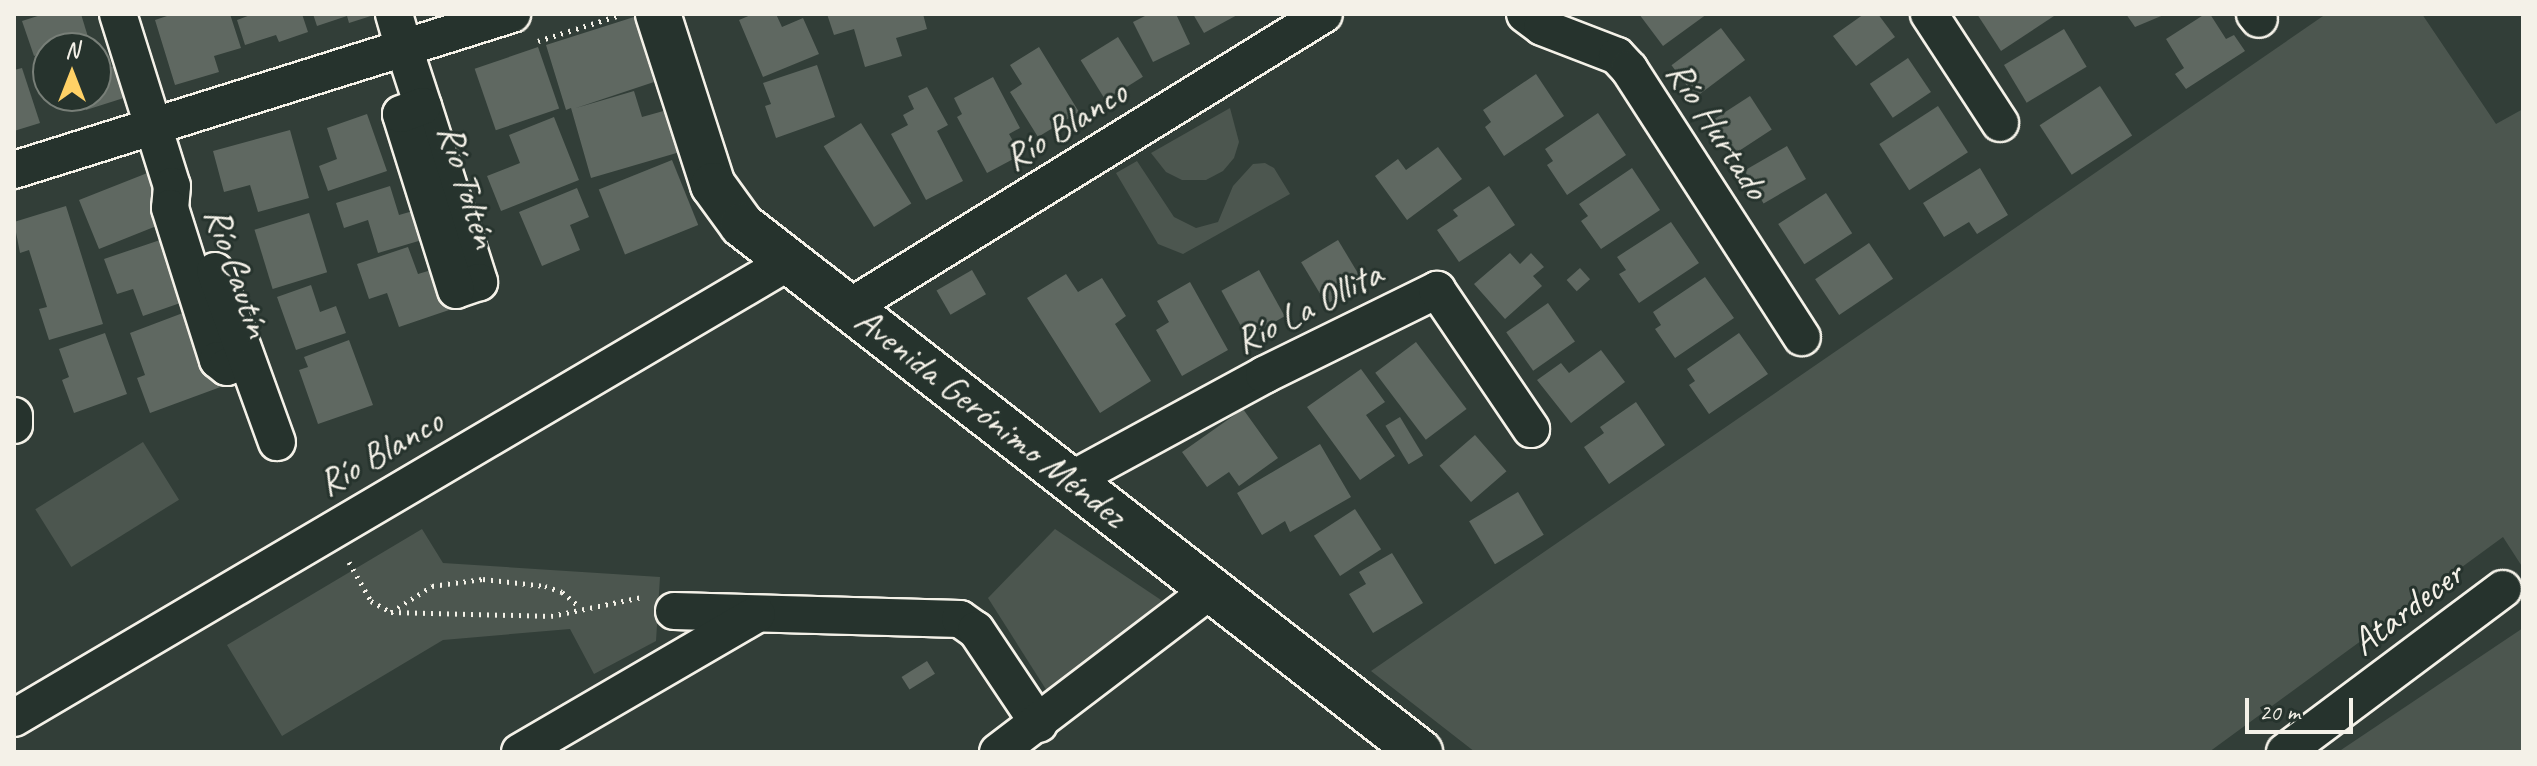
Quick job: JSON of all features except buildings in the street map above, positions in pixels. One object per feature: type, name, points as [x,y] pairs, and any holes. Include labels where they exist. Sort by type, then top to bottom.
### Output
[{"type":"street","name":"Río Cautín","points":[[118,14],[172,186],[191,203],[277,442]]},
{"type":"street","points":[[14,170],[154,127],[399,31],[512,14]]},
{"type":"street","name":"Avenida Gerónimo Méndez","points":[[658,14],[713,185],[742,225],[1420,752]]},
{"type":"street","name":"Río Blanco","points":[[850,307],[1324,14]]},
{"type":"street","name":"Río Hurtado","points":[[1525,14],[1542,27],[1617,56],[1629,69],[1802,337]]},
{"type":"street","points":[[1929,14],[2000,123]]},
{"type":"street","name":"Río Toltén","points":[[399,31],[423,106]]},
{"type":"street","name":"Río Blanco","points":[[14,718],[790,261]]},
{"type":"street","name":"Río La Ollita","points":[[1071,480],[1264,375],[1437,290],[1531,429]]},
{"type":"street","points":[[14,416],[17,424],[14,425]]},
{"type":"street","points":[[998,752],[1039,724],[1212,589]]},
{"type":"street","name":"Atardecer","points":[[2285,752],[2503,589]]},
{"type":"street","points":[[674,611],[960,619],[976,630],[1039,724]]},
{"type":"street","points":[[520,752],[757,614]]},
{"type":"path","points":[[330,530],[371,601],[391,612],[551,616],[581,607],[667,596],[674,611]]},
{"type":"path","points":[[391,612],[432,586],[483,579],[545,586],[562,592],[581,607]]},
{"type":"shaded area","points":[[2326,14],[2422,14],[2496,124],[2523,109],[2523,568],[2503,537],[2209,752],[1475,752],[1371,671]]},
{"type":"shaded area","points":[[1230,108],[1239,142],[1234,158],[1223,171],[1206,180],[1182,180],[1166,172],[1151,153]]},
{"type":"shaded area","points":[[1137,161],[1174,217],[1196,228],[1218,222],[1233,186],[1253,164],[1265,163],[1274,168],[1290,194],[1183,254],[1158,244],[1116,173]]},
{"type":"shaded area","points":[[143,442],[179,500],[71,567],[35,509]]},
{"type":"shaded area","points":[[422,529],[443,563],[660,577],[656,641],[594,674],[570,629],[443,640],[282,736],[227,645]]},
{"type":"shaded area","points":[[1055,529],[1167,604],[1047,691],[988,598]]},
{"type":"shaded area","points":[[2523,628],[2523,752],[2338,752]]}]
